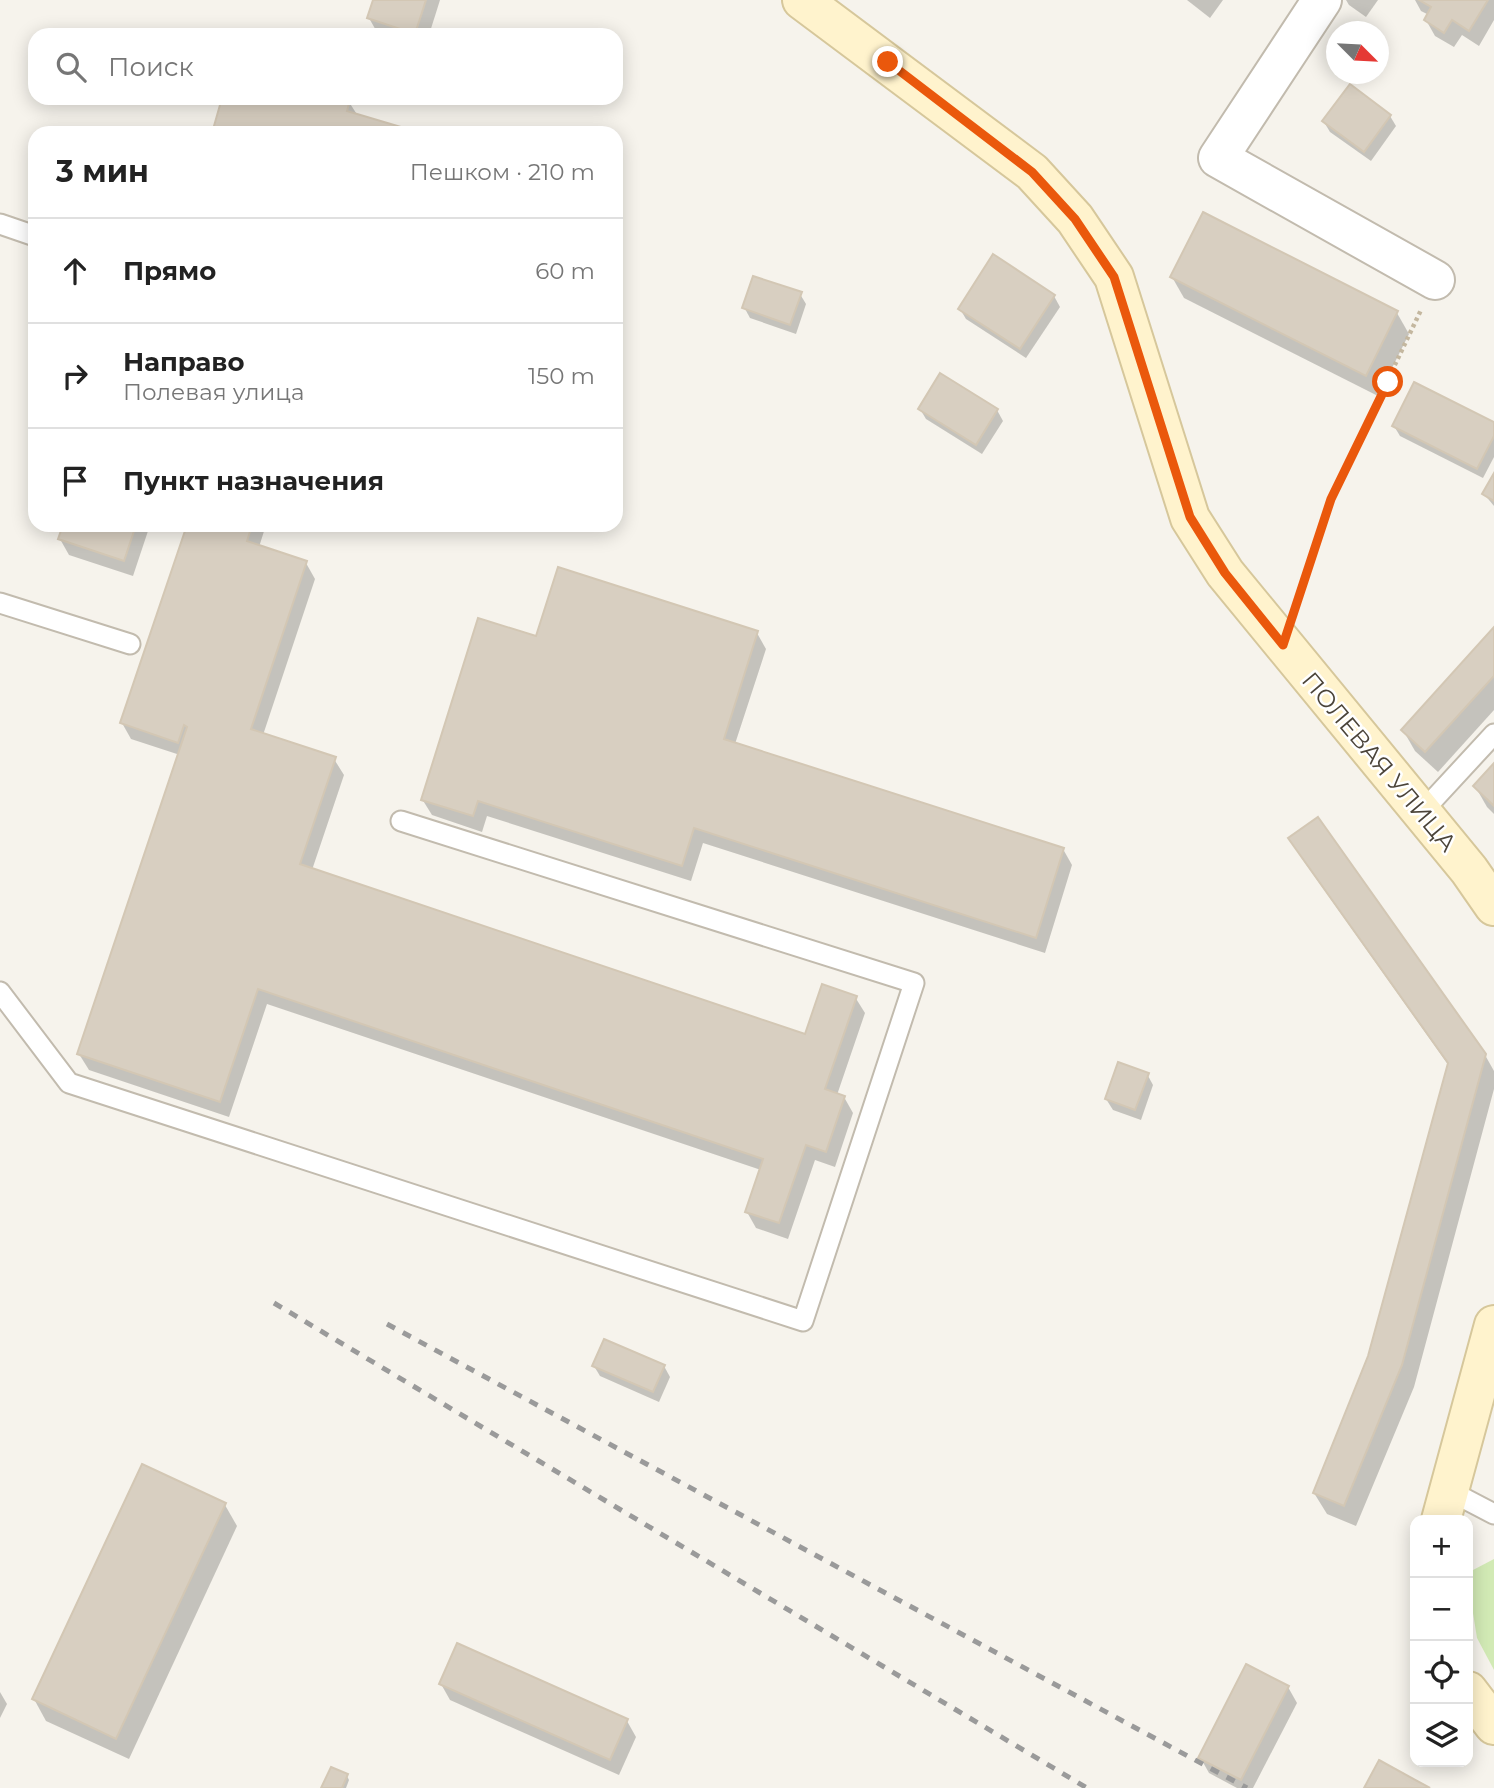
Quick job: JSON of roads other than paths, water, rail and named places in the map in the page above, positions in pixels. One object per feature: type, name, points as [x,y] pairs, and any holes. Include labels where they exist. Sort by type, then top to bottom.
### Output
[{"type":"main road","name":"ПОЛЕВАЯ УЛИЦА","points":[[802,0],[1032,172],[1075,219],[1114,277],[1190,517],[1225,573],[1469,870],[1494,906]]},
{"type":"main road","points":[[1445,1505],[1494,1325]]},
{"type":"main road","points":[[1473,1698],[1494,1726]]},
{"type":"street","points":[[1322,0],[1217,158],[1435,280]]},
{"type":"lane","points":[[0,224],[28,234]]},
{"type":"lane","points":[[0,603],[130,645]]},
{"type":"lane","points":[[1421,813],[1494,734]]},
{"type":"lane","points":[[0,992],[69,1083],[803,1321],[914,983],[401,821]]},
{"type":"lane","points":[[1445,1505],[1494,1514]]},
{"type":"railway","points":[[274,1303],[1087,1788]]},
{"type":"railway","points":[[387,1324],[1247,1788]]}]
